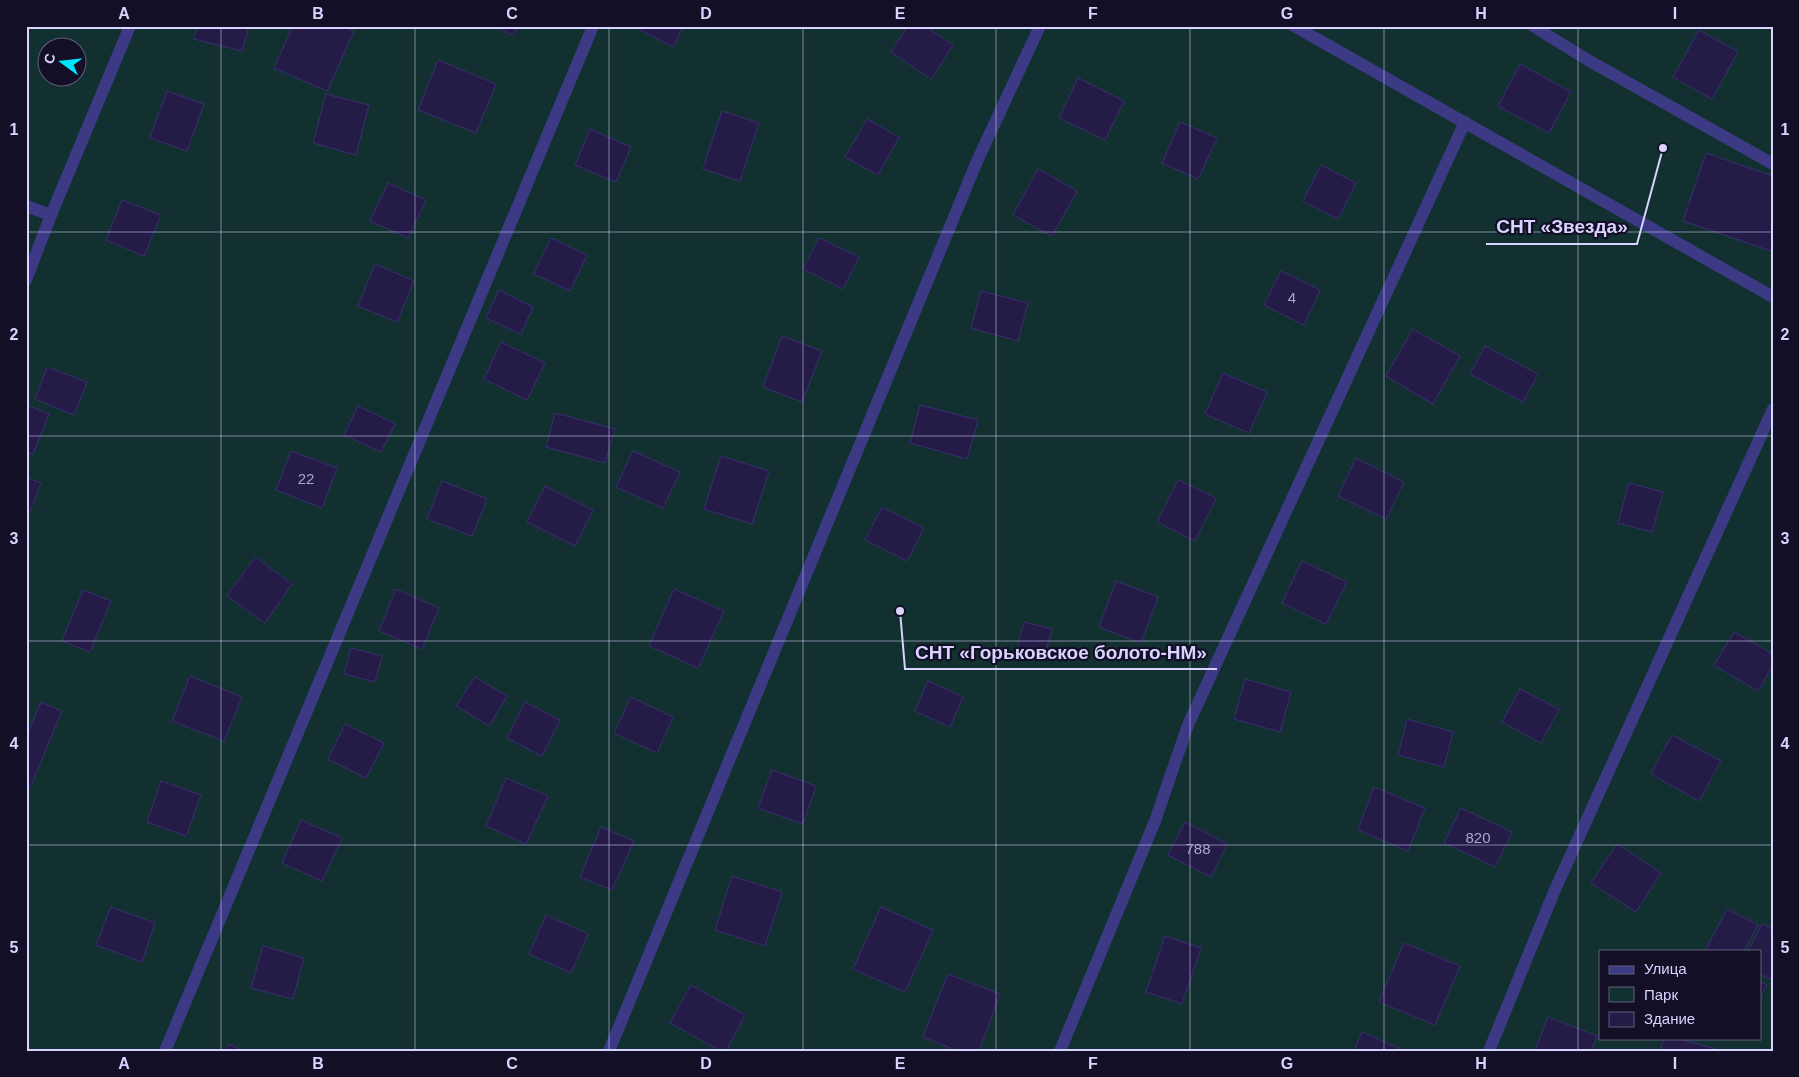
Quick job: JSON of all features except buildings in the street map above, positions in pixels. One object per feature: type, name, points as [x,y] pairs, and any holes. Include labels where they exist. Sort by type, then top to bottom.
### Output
[{"type":"street","points":[[26,280],[130,26]]},
{"type":"street","points":[[166,1051],[593,26]]},
{"type":"street","points":[[609,1051],[978,158],[1040,26]]},
{"type":"street","points":[[1294,26],[1773,296]]},
{"type":"street","points":[[1533,26],[1586,59],[1773,164]]},
{"type":"street","points":[[1060,1051],[1155,821],[1188,725],[1465,122]]},
{"type":"street","points":[[26,206],[51,215]]},
{"type":"street","points":[[1489,1051],[1554,892],[1773,409]]},
{"type":"green space","points":[[26,26],[1773,26],[1773,1051],[26,1051]]},
{"type":"place","name":"СНТ «Звезда»","points":[[1663,148]]},
{"type":"place","name":"СНТ «Горьковское болото-НМ»","points":[[900,611]]}]
